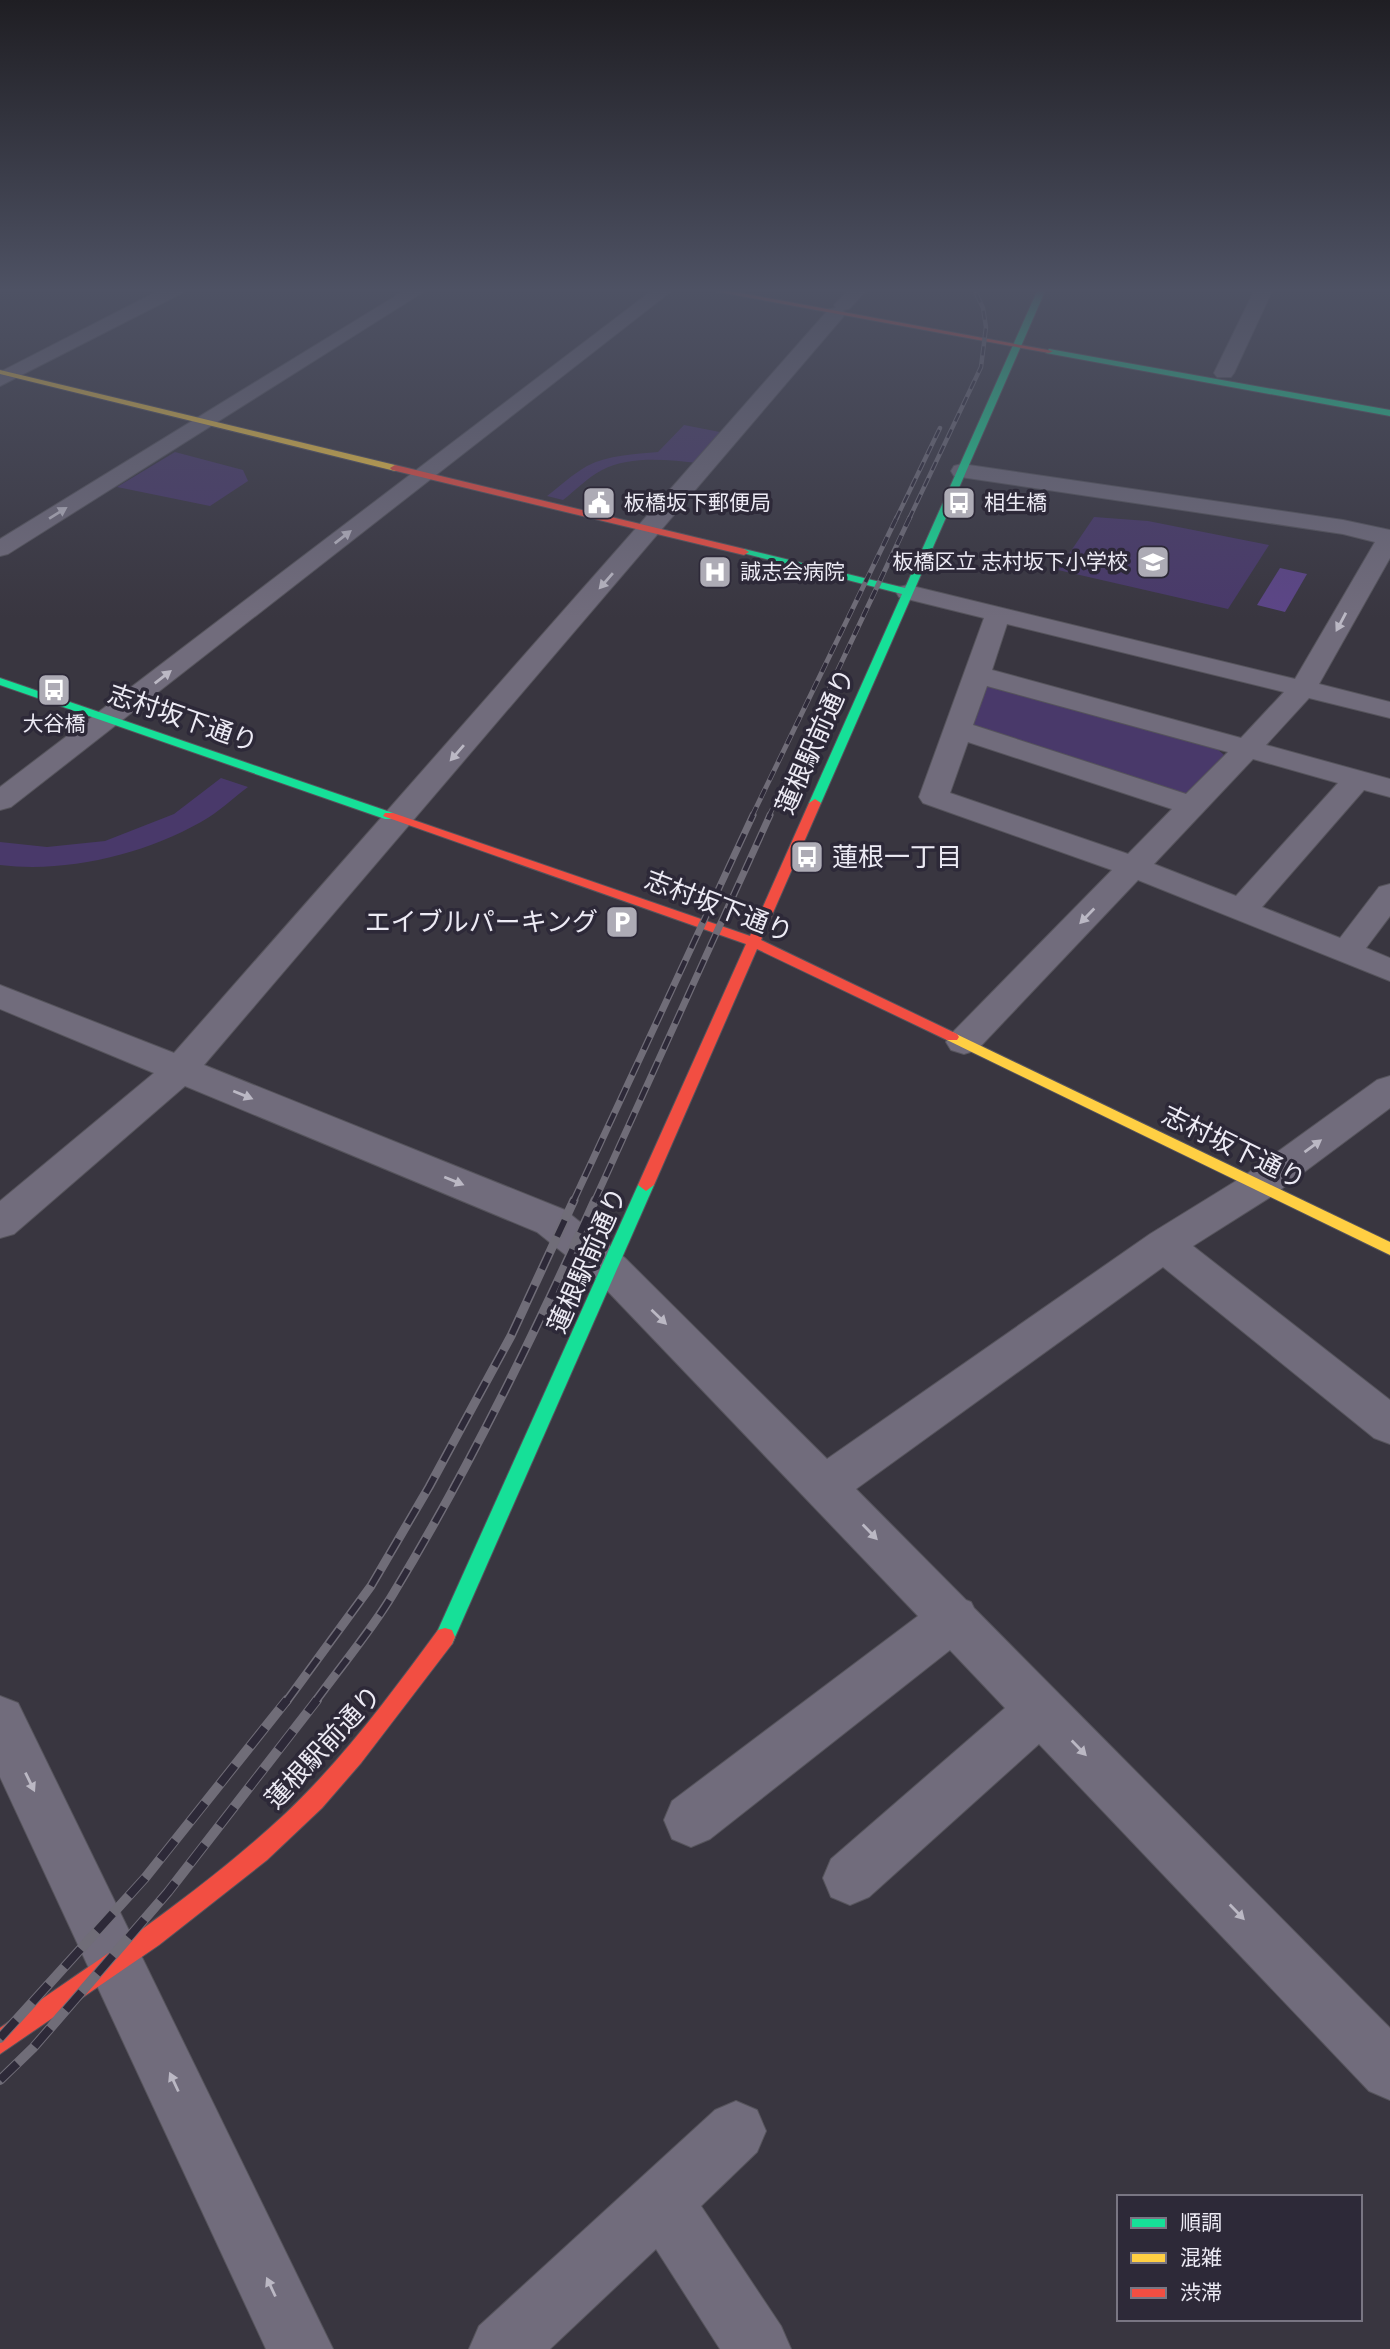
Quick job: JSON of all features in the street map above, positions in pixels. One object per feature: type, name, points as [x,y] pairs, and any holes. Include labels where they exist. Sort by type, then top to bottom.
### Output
[{"type":"street","points":[[106,399],[1390,710]]},
{"type":"street","points":[[0,549],[243,399]]},
{"type":"street","points":[[0,801],[523,399]]},
{"type":"street","points":[[0,1223],[180,1070],[763,399]]},
{"type":"street","name":"蓮根駅前通り","points":[[0,2042],[116,1960],[247,1860],[328,1785],[391,1711],[448,1634],[994,399]]},
{"type":"street","points":[[1311,399],[1390,414]]},
{"type":"street","points":[[1361,399],[1390,404]]},
{"type":"street","points":[[962,471],[1343,527],[1390,537],[1303,688],[964,1042]]},
{"type":"street","points":[[998,614],[934,797],[1134,867],[1390,970]]},
{"type":"street","points":[[975,674],[1390,788]]},
{"type":"street","name":"志村坂下通り","points":[[0,681],[754,942],[1390,1249]]},
{"type":"street","points":[[957,729],[1192,806]]},
{"type":"street","points":[[1241,910],[1358,779]]},
{"type":"street","points":[[1346,952],[1390,894]]},
{"type":"street","points":[[0,996],[551,1221],[611,1269],[954,1618],[1390,2070]]},
{"type":"street","points":[[825,1486],[1164,1245],[1258,1186],[1390,1089]]},
{"type":"street","points":[[1164,1245],[1390,1425]]},
{"type":"street","points":[[691,1819],[954,1618]]},
{"type":"street","points":[[850,1878],[1041,1709]]},
{"type":"street","points":[[0,1721],[300,2349]]},
{"type":"street","points":[[502,2349],[736,2132]]},
{"type":"street","points":[[662,2201],[758,2349]]},
{"type":"shaded area","points":[[684,425],[725,433],[699,463],[650,460],[625,462],[597,473],[563,500],[547,496],[595,462],[658,452]]},
{"type":"shaded area","points":[[175,452],[243,470],[248,481],[210,506],[117,487]]},
{"type":"shaded area","points":[[1094,517],[1148,521],[1269,545],[1228,609],[1058,570]]},
{"type":"shaded area","points":[[1280,568],[1307,574],[1285,612],[1257,605]]},
{"type":"shaded area","points":[[990,683],[1215,747],[1224,755],[1187,797],[965,726],[978,686]]},
{"type":"shaded area","points":[[221,778],[248,787],[207,818],[154,844],[77,864],[25,867],[0,865],[0,842],[47,847],[105,841],[174,814]]},
{"type":"railway","points":[[909,519],[966,399]]},
{"type":"railway","points":[[896,519],[940,428]]},
{"type":"railway","points":[[752,816],[897,517]]},
{"type":"railway","points":[[769,816],[910,517]]},
{"type":"railway","points":[[573,1202],[753,815]]},
{"type":"railway","points":[[594,1202],[770,815]]},
{"type":"railway","points":[[286,1702],[371,1586],[429,1487],[511,1336],[574,1200]]},
{"type":"railway","points":[[315,1702],[384,1608],[448,1498],[525,1351],[595,1200]]},
{"type":"railway","points":[[0,2038],[145,1878],[287,1700]]},
{"type":"railway","points":[[0,2080],[33,2048],[168,1892],[317,1700]]},
{"type":"traffic: fast","points":[[815,803],[994,399]]},
{"type":"traffic: fast","points":[[1311,399],[1390,413]]},
{"type":"traffic: fast","points":[[744,552],[908,592]]},
{"type":"traffic: fast","points":[[0,681],[389,816]]},
{"type":"traffic: fast","points":[[445,1637],[646,1185]]},
{"type":"traffic: slow","points":[[110,399],[395,468]]},
{"type":"traffic: slow","points":[[952,1037],[1390,1249]]},
{"type":"traffic: jam","points":[[395,468],[744,552]]},
{"type":"traffic: jam","points":[[646,1185],[815,803]]},
{"type":"traffic: jam","points":[[389,816],[754,942],[952,1037]]},
{"type":"traffic: jam","points":[[0,2042],[188,1910],[259,1852],[314,1800],[354,1756],[445,1637]]},
{"type":"place","name":"板橋坂下郵便局","points":[[599,503]]},
{"type":"place","name":"相生橋","points":[[959,503]]},
{"type":"place","name":"板橋区立 志村坂下小学校","points":[[1153,562]]},
{"type":"place","name":"誠志会病院","points":[[715,572]]},
{"type":"place","name":"大谷橋","points":[[54,690]]},
{"type":"place","name":"蓮根一丁目","points":[[807,857]]},
{"type":"place","name":"エイブルパーキング","points":[[622,922]]}]
